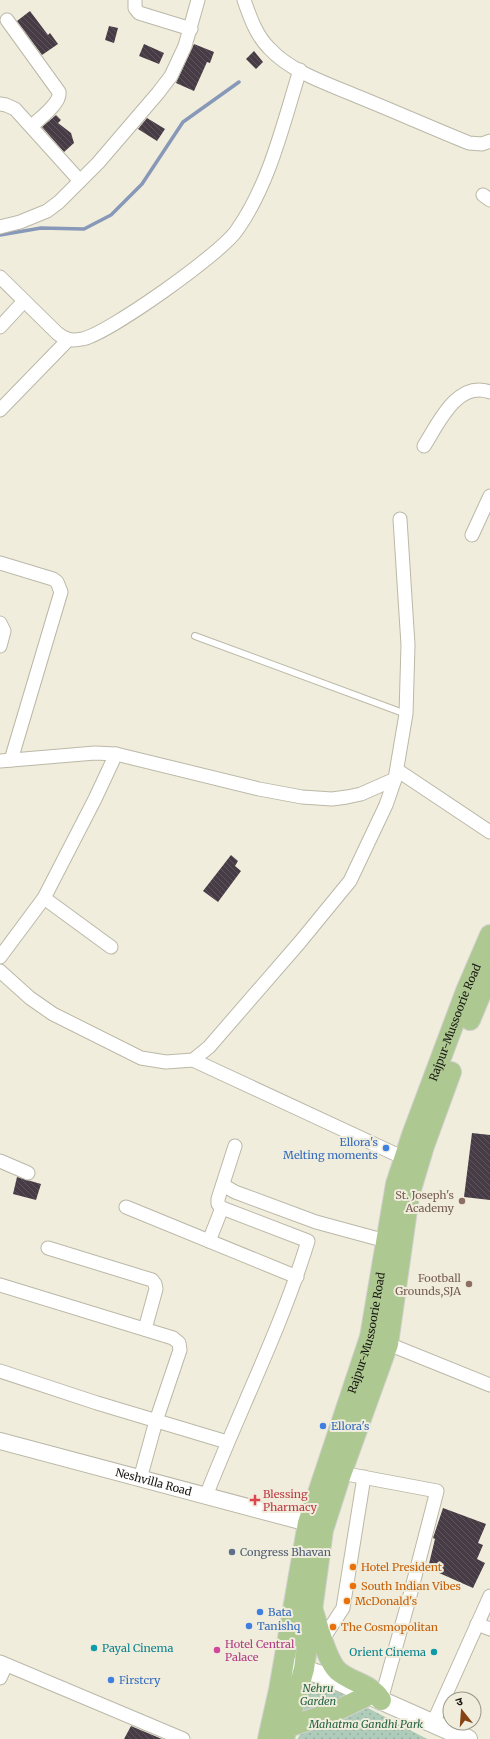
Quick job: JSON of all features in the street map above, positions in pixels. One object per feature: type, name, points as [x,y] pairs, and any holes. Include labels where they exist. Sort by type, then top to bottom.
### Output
[{"type":"main road","name":"Rajpur-Mussoorie Road","points":[[268,1739],[284,1665],[308,1523],[379,1340],[386,1241],[396,1184],[404,1158],[466,991],[490,935]]},
{"type":"main road","name":"Rajpur-Mussoorie Road","points":[[286,1733],[304,1669],[323,1530],[379,1340],[410,1196],[424,1146],[434,1118],[476,1003],[490,972]]},
{"type":"main road","points":[[312,1609],[331,1661],[338,1671],[376,1692],[375,1697]]},
{"type":"main road","points":[[284,1665],[304,1669],[335,1680],[468,1739]]},
{"type":"main road","points":[[286,1733],[334,1712],[375,1697]]},
{"type":"street","points":[[135,0],[134,8],[139,13],[191,29]]},
{"type":"street","points":[[0,227],[20,222],[47,211],[59,202],[98,163],[158,93],[178,62],[191,29],[198,0]]},
{"type":"street","points":[[244,0],[259,36],[268,48],[284,62],[319,80],[469,143],[482,144],[490,141]]},
{"type":"street","points":[[7,20],[60,95],[57,101],[32,126]]},
{"type":"street","points":[[0,277],[57,333],[68,340],[81,339],[98,333],[159,294],[215,254],[237,231],[262,188],[300,70]]},
{"type":"street","points":[[0,104],[6,104],[15,109],[32,126],[80,181]]},
{"type":"street","points":[[0,327],[24,301]]},
{"type":"street","points":[[0,410],[68,340]]},
{"type":"street","points":[[424,446],[453,402],[465,394],[485,390],[490,392]]},
{"type":"street","points":[[472,535],[490,496]]},
{"type":"street","points":[[193,1060],[209,1047],[300,942],[350,881],[386,805],[396,775],[406,714],[408,645],[400,518]]},
{"type":"street","points":[[0,563],[53,579],[57,582],[61,592],[6,760],[95,753],[116,754],[302,798],[332,799],[361,794],[396,775]]},
{"type":"street","points":[[0,623],[4,631],[4,636],[0,646]]},
{"type":"street","points":[[0,957],[44,898],[95,799],[116,754]]},
{"type":"street","points":[[396,775],[490,832]]},
{"type":"street","points":[[44,898],[111,947]]},
{"type":"street","points":[[0,971],[30,998],[53,1014],[141,1058],[166,1062],[193,1060],[404,1158]]},
{"type":"street","points":[[235,1146],[222,1185],[218,1204],[222,1208],[308,1241]]},
{"type":"street","points":[[0,1161],[28,1173]]},
{"type":"street","points":[[222,1185],[235,1192],[316,1222],[386,1241]]},
{"type":"street","points":[[126,1207],[297,1277]]},
{"type":"street","points":[[209,1241],[222,1208]]},
{"type":"street","points":[[206,1496],[227,1442],[261,1369],[297,1277],[308,1241],[316,1222]]},
{"type":"street","points":[[48,1248],[152,1280],[156,1289],[145,1329]]},
{"type":"street","points":[[0,1285],[173,1338],[179,1343],[180,1350],[156,1421],[140,1479]]},
{"type":"street","points":[[379,1340],[490,1385]]},
{"type":"street","points":[[0,1371],[227,1442]]},
{"type":"street","name":"Neshvilla Road","points":[[0,1441],[308,1523]]},
{"type":"street","points":[[341,1473],[437,1491],[408,1603],[375,1697]]},
{"type":"street","points":[[323,1639],[343,1608],[364,1477]]},
{"type":"street","points":[[433,1723],[490,1596]]},
{"type":"street","points":[[477,1624],[490,1629]]},
{"type":"street","points":[[0,1678],[3,1664],[183,1739]]},
{"type":"lane","points":[[195,636],[406,714]]},
{"type":"green space","name":"Nehru Garden","points":[[308,1679],[332,1685],[349,1700],[300,1715]]},
{"type":"green space","name":"Mahatma Gandhi Park","points":[[368,1708],[427,1739],[298,1739],[302,1729]]},
{"type":"building","points":[[30,11],[48,35],[50,33],[58,44],[42,55],[17,21]]},
{"type":"building","points":[[109,26],[118,28],[114,43],[105,40]]},
{"type":"building","points":[[144,44],[164,53],[159,64],[139,56]]},
{"type":"building","points":[[194,44],[214,52],[210,63],[207,62],[194,91],[176,83]]},
{"type":"building","points":[[254,51],[263,62],[256,69],[246,59]]},
{"type":"building","points":[[56,115],[61,120],[58,123],[71,133],[74,143],[64,152],[42,127]]},
{"type":"building","points":[[147,118],[165,129],[157,141],[138,129]]},
{"type":"building","points":[[231,855],[238,861],[235,866],[241,871],[218,902],[203,891]]},
{"type":"building","points":[[472,1133],[490,1135],[490,1200],[464,1197]]},
{"type":"building","points":[[17,1177],[41,1184],[36,1200],[13,1194]]},
{"type":"building","points":[[443,1508],[486,1524],[478,1543],[483,1545],[477,1559],[485,1563],[473,1588],[428,1568],[435,1539],[433,1538]]},
{"type":"building","points":[[131,1726],[162,1739],[124,1739]]},
{"type":"waterway","points":[[0,235],[41,228],[84,229],[111,215],[142,184],[183,122],[239,82]]},
{"type":"place","name":"Ellora's Melting moments","points":[[386,1148]]},
{"type":"place","name":"St. Joseph's Academy","points":[[462,1201]]},
{"type":"place","name":"Football Grounds,SJA","points":[[469,1284]]},
{"type":"place","name":"Ellora's","points":[[323,1426]]},
{"type":"place","name":"Blessing Pharmacy","points":[[255,1500]]},
{"type":"place","name":"Congress Bhavan","points":[[232,1552]]},
{"type":"place","name":"Hotel President","points":[[353,1567]]},
{"type":"place","name":"South Indian Vibes","points":[[353,1586]]},
{"type":"place","name":"McDonald's","points":[[347,1601]]},
{"type":"place","name":"Bata","points":[[260,1612]]},
{"type":"place","name":"Tanishq","points":[[249,1626]]},
{"type":"place","name":"The Cosmopolitan","points":[[333,1627]]},
{"type":"place","name":"Payal Cinema","points":[[94,1648]]},
{"type":"place","name":"Hotel Central Palace","points":[[217,1650]]},
{"type":"place","name":"Orient Cinema","points":[[434,1652]]},
{"type":"place","name":"Firstcry","points":[[111,1680]]}]
